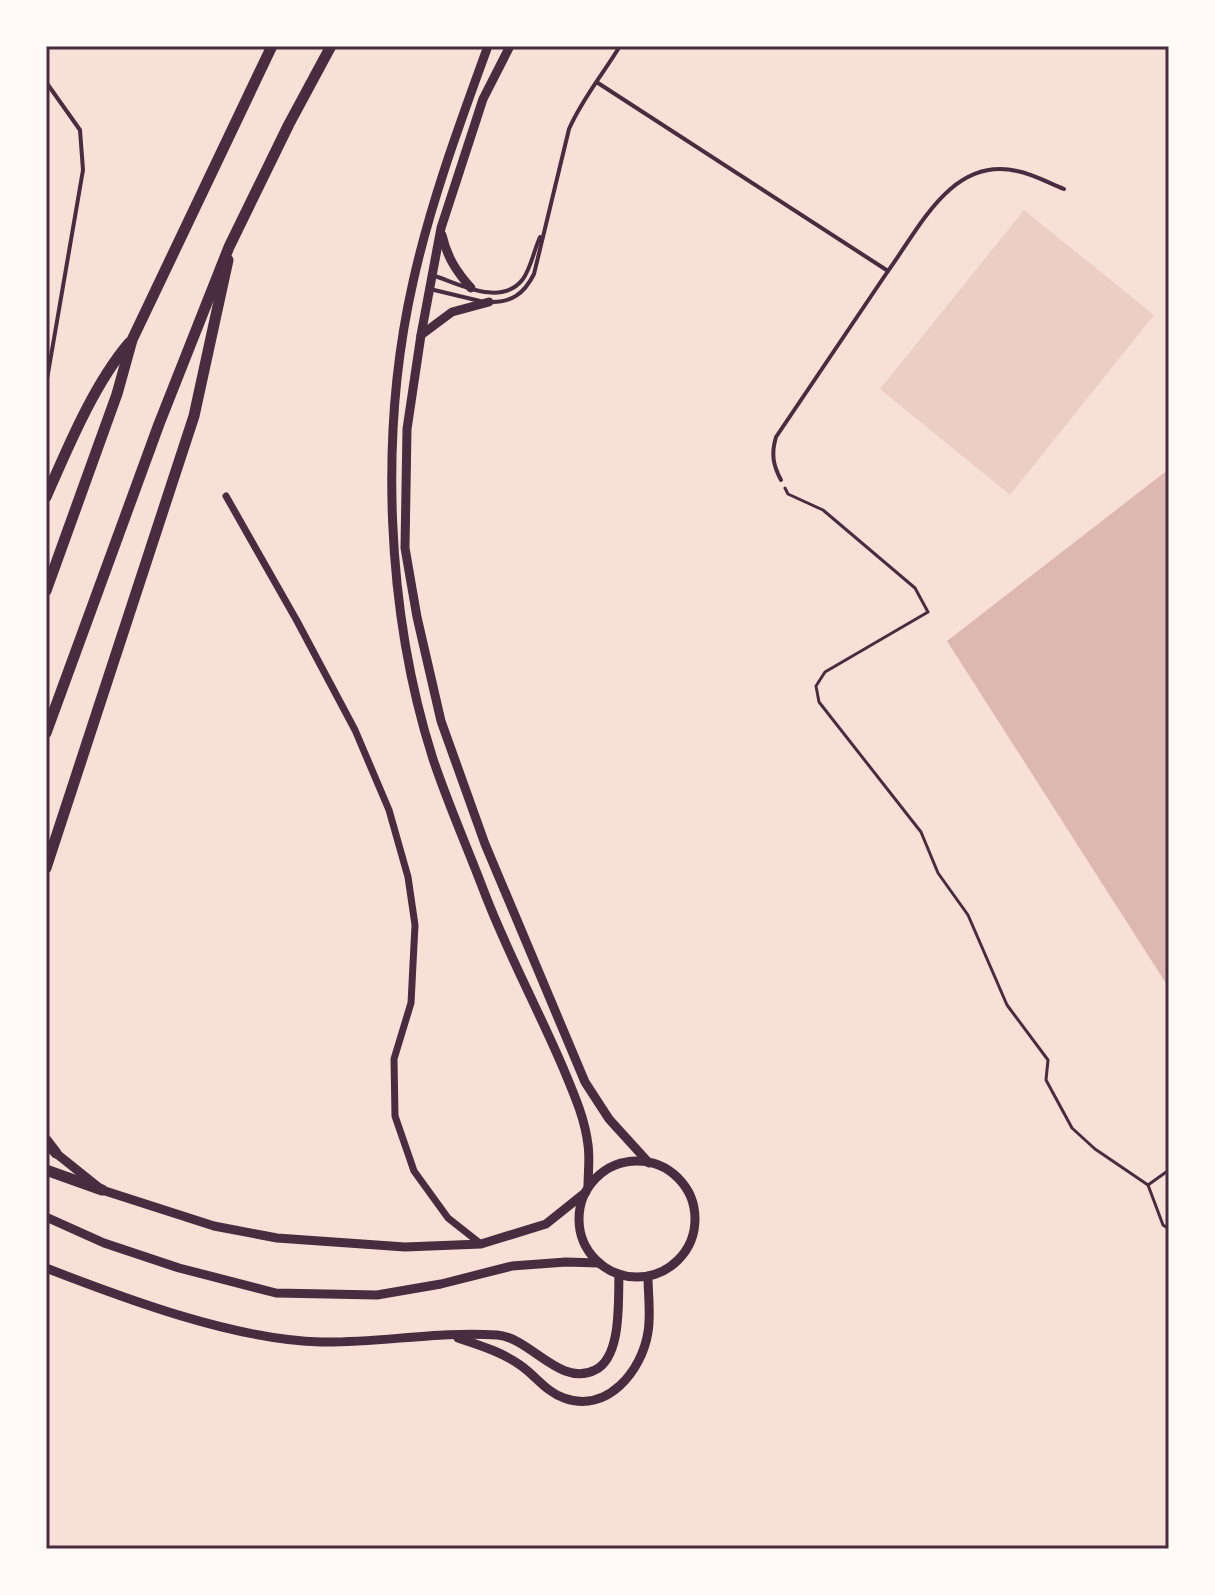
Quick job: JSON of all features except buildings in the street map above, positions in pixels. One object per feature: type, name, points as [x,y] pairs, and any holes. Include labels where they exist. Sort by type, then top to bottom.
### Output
[{"type":"main road","points":[[46,591],[117,394],[132,340],[272,46]]},
{"type":"main road","points":[[46,733],[159,424],[229,247],[331,46]]},
{"type":"main road","points":[[46,868],[194,416],[227,275],[229,247]]},
{"type":"main road","points":[[46,497],[86,412],[120,354],[132,340]]},
{"type":"main road","points":[[46,1170],[102,1190]]},
{"type":"street","points":[[49,1146],[102,1190],[214,1226],[277,1238],[405,1247],[481,1244],[546,1224],[587,1189],[605,1171],[626,1162],[663,1167],[684,1186],[691,1199],[694,1227],[683,1254],[674,1264],[648,1276],[619,1274],[599,1263],[587,1248],[580,1230],[580,1210],[587,1189],[588,1145],[582,1116],[551,1040],[495,920],[444,788],[433,758],[409,660],[393,546],[392,445],[400,361],[416,270],[448,158],[488,46]]},
{"type":"street","points":[[510,46],[483,99],[441,228],[407,429],[405,548],[441,721],[485,844],[585,1082],[609,1119],[649,1163]]},
{"type":"street","points":[[441,228],[445,251],[455,271],[471,288]]},
{"type":"street","points":[[416,270],[432,275]]},
{"type":"street","points":[[412,285],[430,289]]},
{"type":"street","points":[[421,335],[452,312],[489,302]]},
{"type":"street","points":[[226,496],[291,608],[355,730],[389,810],[408,877],[415,925],[411,1003],[394,1059],[395,1116],[414,1171],[448,1218],[481,1244]]},
{"type":"street","points":[[46,1217],[104,1243],[179,1268],[276,1293],[377,1295],[441,1284],[512,1266],[599,1263]]},
{"type":"street","points":[[46,1268],[189,1319],[278,1337],[321,1342],[427,1334],[501,1335],[574,1374],[593,1372],[606,1363],[615,1341],[619,1274]]},
{"type":"street","points":[[451,1336],[487,1348],[520,1365],[564,1399],[602,1399],[618,1389],[638,1359],[648,1332],[648,1276]]},
{"type":"lane","points":[[430,289],[489,302],[515,298],[527,288],[534,274],[569,129],[620,46]]},
{"type":"lane","points":[[46,82],[80,130],[83,170],[46,385]]},
{"type":"lane","points":[[598,83],[888,271]]},
{"type":"lane","points":[[781,480],[774,466],[772,451],[776,437],[949,187],[968,175],[990,170],[1016,171],[1064,189]]},
{"type":"lane","points":[[432,275],[494,293],[515,287],[528,270],[543,232]]},
{"type":"path","points":[[781,480],[788,494],[823,510],[915,588],[928,612],[825,672],[816,686],[819,702],[921,832],[938,873],[968,915],[1007,1005],[1048,1060],[1046,1080],[1072,1128],[1095,1149],[1148,1185],[1163,1225],[1169,1229]]},
{"type":"path","points":[[1148,1185],[1169,1170]]},
{"type":"shaded area","points":[[1024,210],[1154,315],[1010,495],[880,389]]},
{"type":"shaded area","points":[[1169,469],[1169,988],[947,641]]}]
